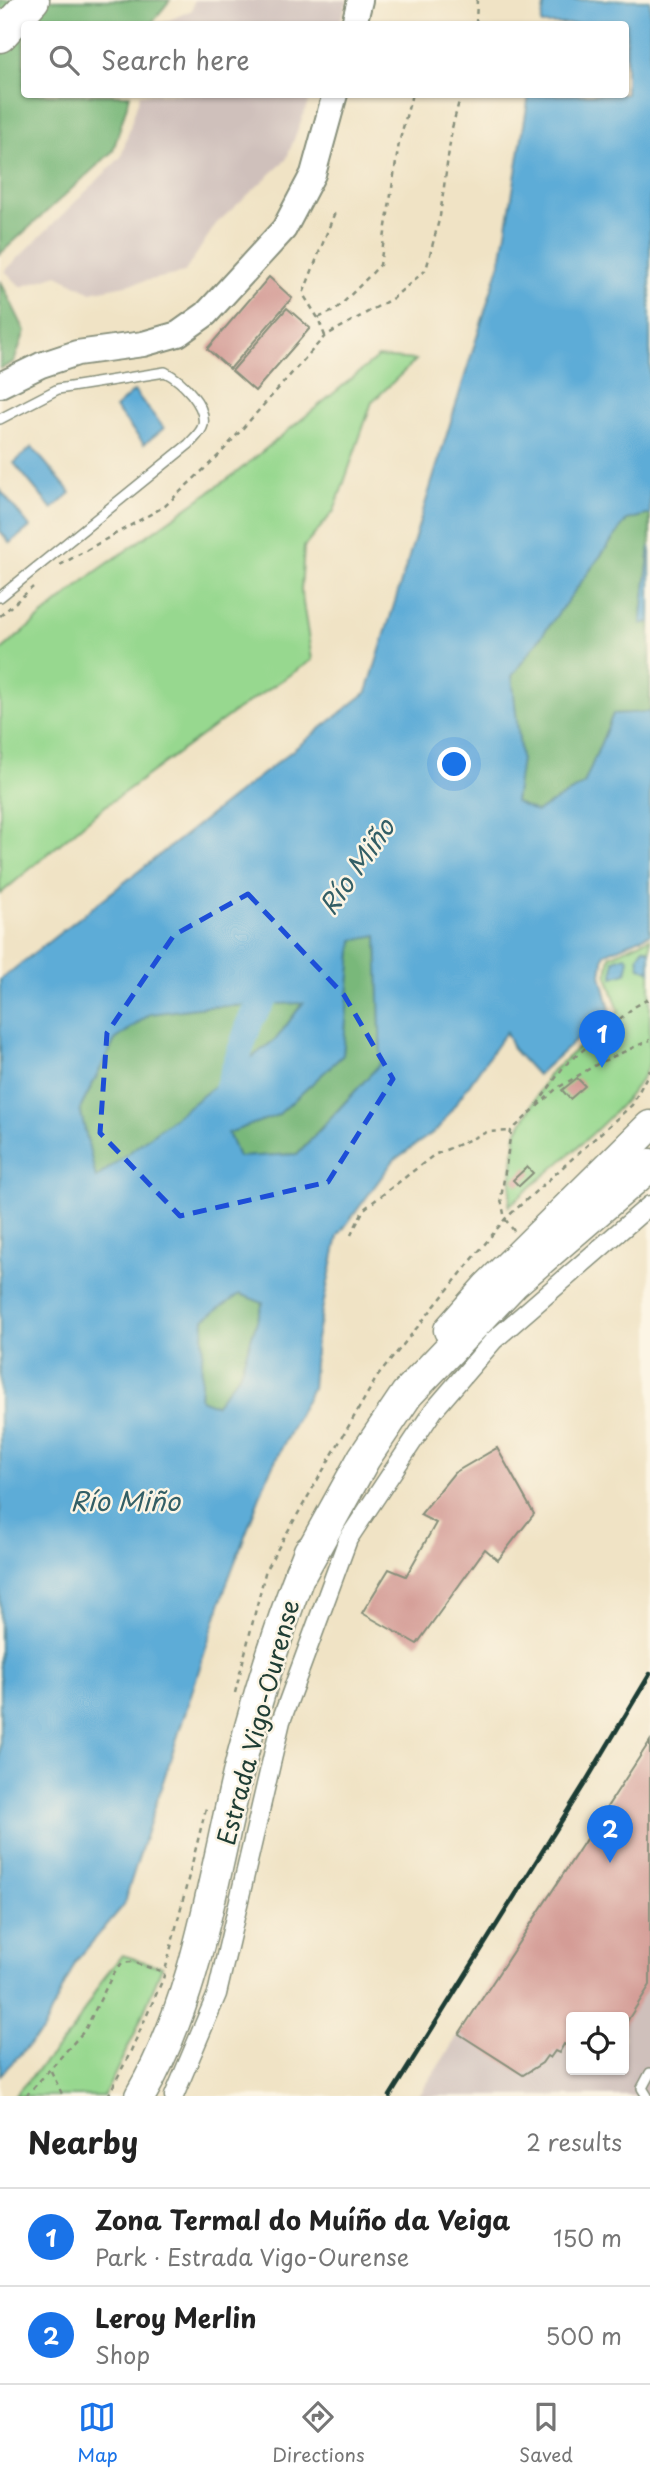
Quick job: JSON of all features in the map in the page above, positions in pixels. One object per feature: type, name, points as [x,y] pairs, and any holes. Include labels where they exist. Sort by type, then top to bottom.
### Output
[{"type":"highway","points":[[0,36],[33,0]]},
{"type":"highway","name":"Estrada Vigo-Ourense","points":[[140,2096],[152,2075],[177,2014],[205,1923],[242,1758],[271,1651],[333,1493],[378,1416],[410,1373],[487,1287],[650,1126]]},
{"type":"highway","points":[[301,1572],[364,1458],[407,1394],[514,1282],[650,1165]]},
{"type":"main road","points":[[355,21],[360,0]]},
{"type":"main road","points":[[0,385],[41,365],[77,353],[143,344],[178,334],[206,314],[284,229],[313,174],[334,98]]},
{"type":"street","points":[[174,2096],[217,1994],[281,1721],[348,1539],[433,1411],[494,1340],[650,1205]]},
{"type":"lane","points":[[0,419],[58,389],[165,372],[176,377],[189,393],[201,410],[203,424],[200,433],[189,443],[0,597]]},
{"type":"lane","points":[[647,2096],[642,2088],[650,2073]]},
{"type":"path","points":[[477,0],[477,21]]},
{"type":"path","points":[[318,318],[335,310],[380,265],[399,143],[411,98]]},
{"type":"path","points":[[55,568],[165,506],[219,455],[325,336],[393,299],[426,270],[440,216],[452,128],[460,98]]},
{"type":"path","points":[[325,336],[318,318],[303,294],[335,212]]},
{"type":"path","points":[[0,616],[37,584]]},
{"type":"path","points":[[533,1112],[564,1066],[634,1007],[650,998]]},
{"type":"path","points":[[351,1235],[364,1209],[434,1155],[487,1132],[511,1131],[556,1089],[599,1063],[650,1040]]},
{"type":"path","points":[[511,1131],[501,1199],[505,1219],[518,1237]]},
{"type":"path","points":[[26,2096],[85,2030],[122,1963],[131,1962],[164,1972]]},
{"type":"path","points":[[50,2069],[63,2096]]},
{"type":"highlighted area","points":[[248,894],[344,995],[393,1079],[328,1182],[180,1216],[100,1133],[107,1033],[174,935]]},
{"type":"shaded area","points":[[194,0],[348,0],[340,21],[167,21],[192,10]]},
{"type":"shaded area","points":[[139,98],[310,98],[286,160],[216,224],[184,273],[91,292],[57,275],[21,287],[5,271],[121,157]]},
{"type":"shaded area","points":[[650,1741],[650,2096],[419,2096]]},
{"type":"green space","points":[[0,0],[170,0],[153,21],[21,21],[21,98],[129,98],[113,151],[0,254]]},
{"type":"green space","points":[[0,280],[25,331],[14,362],[0,369]]},
{"type":"green space","points":[[378,357],[416,360],[372,402],[334,511],[304,547],[301,590],[312,660],[234,712],[100,810],[0,894],[0,651],[94,573],[236,473]]},
{"type":"green space","points":[[650,514],[650,546],[641,623],[650,622],[650,712],[613,714],[584,784],[536,812],[515,802],[521,759],[512,676],[627,520]]},
{"type":"green space","points":[[377,935],[381,1063],[297,1154],[238,1157],[228,1133],[278,1115],[343,1055],[353,939]]},
{"type":"green space","points":[[650,938],[650,951],[644,948],[640,967],[650,972],[649,1064],[626,1100],[509,1206],[516,1134],[549,1074],[619,1011],[607,976],[610,956]]},
{"type":"green space","points":[[303,1002],[277,1038],[96,1179],[80,1109],[115,1040],[150,1014],[205,1007]]},
{"type":"green space","points":[[240,1294],[263,1303],[239,1375],[215,1405],[200,1400],[204,1318]]},
{"type":"green space","points":[[122,1955],[162,1967],[134,2035],[104,2096],[14,2096],[72,2032],[100,1983]]},
{"type":"water","name":"Río Miño","points":[[545,0],[650,0],[650,514],[627,520],[512,676],[521,759],[515,802],[536,812],[584,784],[613,714],[650,712],[650,934],[604,954],[601,975],[610,1010],[537,1075],[513,1049],[506,1032],[438,1129],[394,1160],[338,1236],[316,1339],[312,1388],[268,1475],[227,1583],[123,1906],[76,1961],[42,2032],[0,2075],[0,980],[367,692],[502,256],[528,98],[629,98],[629,21],[542,21]],"holes":[[[377,935],[381,1063],[298,1154],[238,1157],[228,1133],[278,1115],[343,1055],[353,940]],[[303,1003],[277,1038],[96,1178],[80,1109],[115,1040],[150,1014],[205,1007]],[[240,1294],[263,1303],[239,1375],[215,1405],[200,1399],[204,1319]]]},
{"type":"water","points":[[134,391],[164,428],[144,444],[115,408]]},
{"type":"water","points":[[32,447],[71,493],[52,509],[14,463]]},
{"type":"water","points":[[0,490],[30,527],[10,543],[0,531]]},
{"type":"water","points":[[650,546],[650,622],[641,624]]},
{"type":"water","points":[[644,948],[650,951],[650,972],[639,964],[640,953]]},
{"type":"water","points":[[626,956],[629,960],[626,973],[613,977],[614,960]]},
{"type":"building","points":[[269,277],[292,298],[230,369],[207,349]]},
{"type":"building","points":[[287,308],[310,328],[255,391],[232,371]]},
{"type":"building","points":[[577,1078],[585,1086],[570,1099],[562,1090]]},
{"type":"building","points":[[527,1167],[533,1173],[519,1186],[513,1180]]},
{"type":"building","points":[[497,1448],[534,1514],[498,1560],[485,1549],[417,1644],[362,1613],[389,1569],[406,1576],[436,1523],[420,1515],[454,1473]]},
{"type":"building","points":[[650,1741],[650,1985],[629,2018],[629,2012],[566,2012],[566,2046],[564,2044],[559,2053],[555,2051],[550,2058],[547,2056],[542,2063],[523,2075],[459,2034]]},
{"type":"waterway","name":"Río Miño","points":[[221,1106],[251,1019],[280,976]]},
{"type":"railway","points":[[390,2096],[650,1674]]},
{"type":"place","name":"Zona Termal do Muíño da Veiga","points":[[602,1068]]},
{"type":"place","name":"Leroy Merlin","points":[[610,1863]]}]
